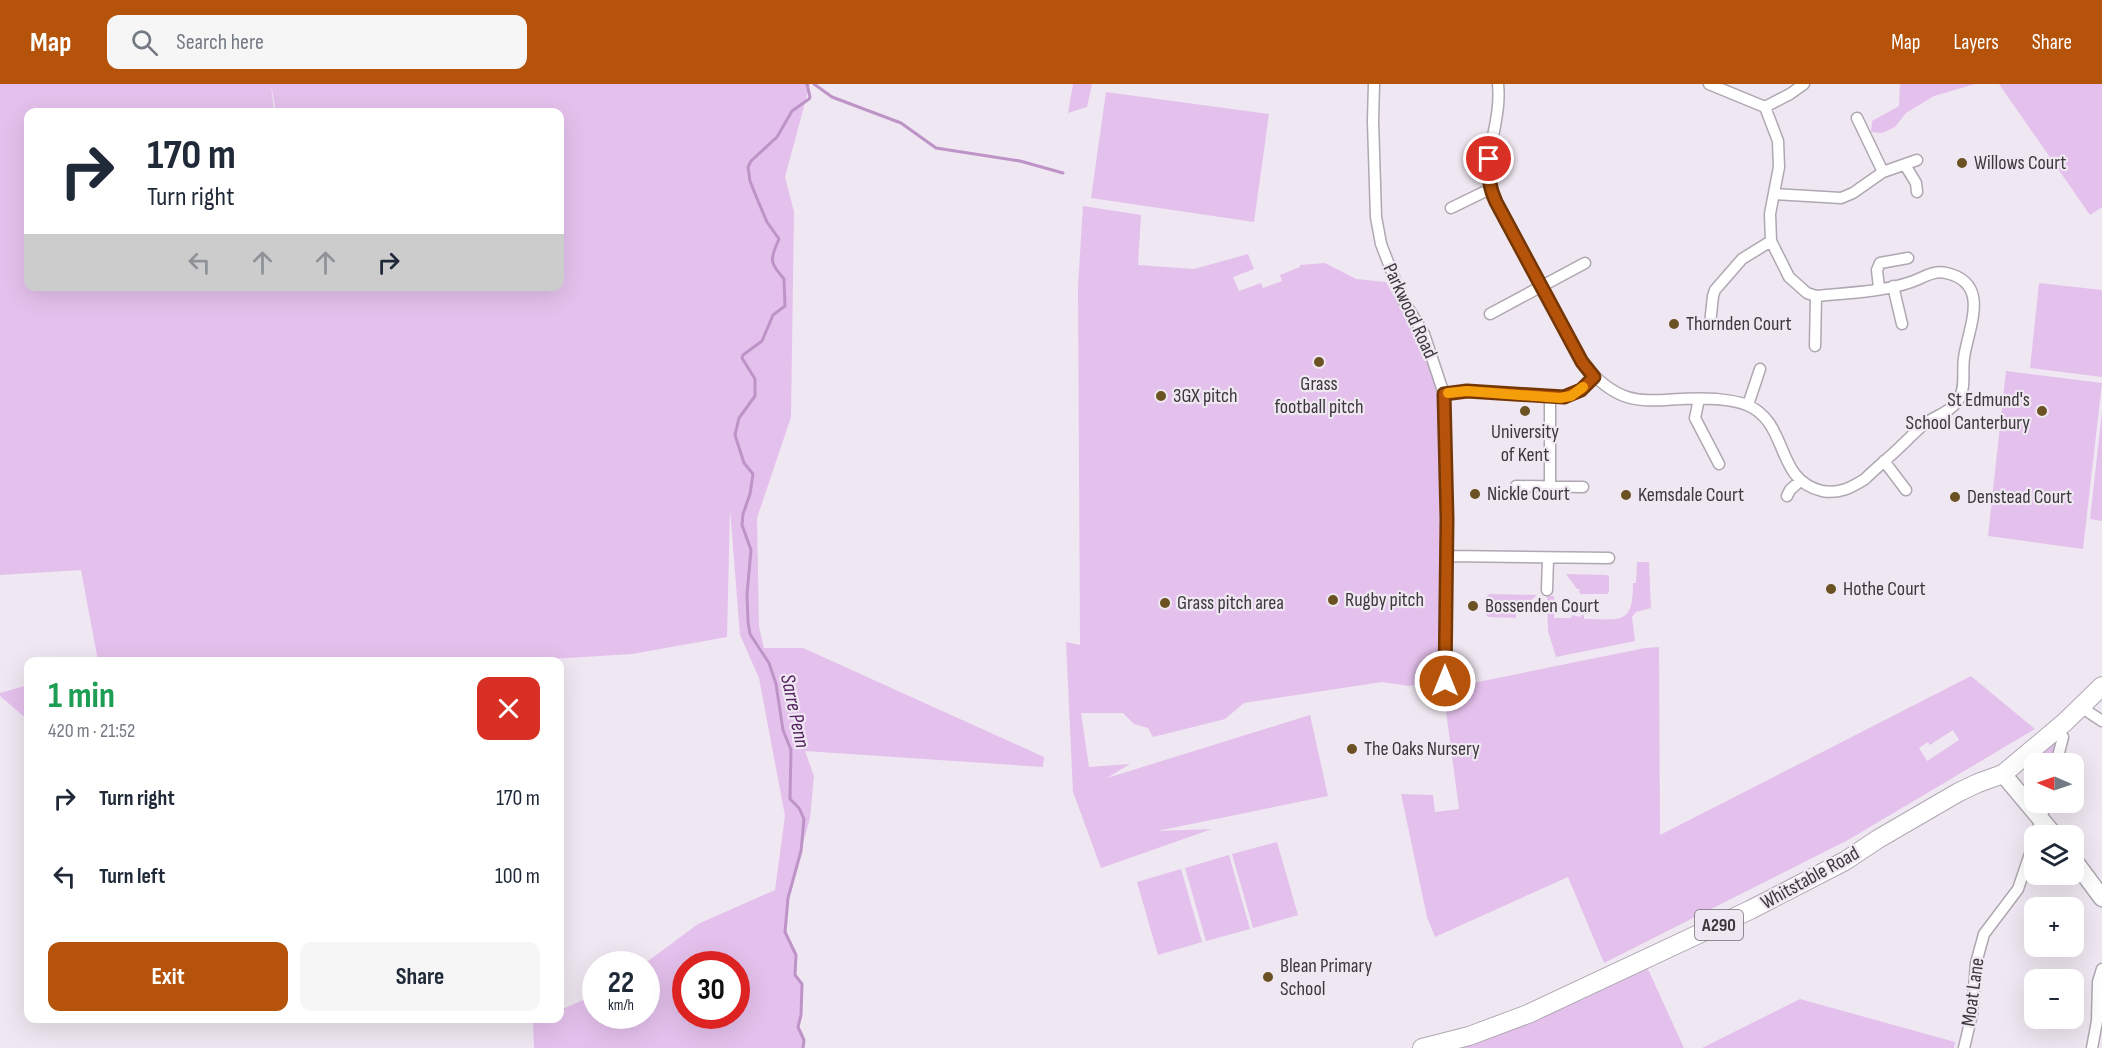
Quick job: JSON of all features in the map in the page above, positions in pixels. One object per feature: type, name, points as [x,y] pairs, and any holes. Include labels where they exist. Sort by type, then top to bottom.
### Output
[{"type":"main road","name":"Whitstable Road","points":[[1422,1048],[1469,1036],[1521,1017],[1780,895],[1845,861],[1959,792],[2003,774],[2102,686]]},
{"type":"street","name":"Parkwood Road","points":[[1374,84],[1376,217],[1381,244],[1402,298],[1424,334],[1444,394],[1447,556],[1445,681]]},
{"type":"street","points":[[1498,84],[1499,115],[1489,159],[1490,189],[1582,362],[1594,377],[1619,395],[1630,398],[1652,401],[1731,400],[1748,405],[1763,416],[1774,429],[1788,462],[1800,481],[1828,492],[1854,487],[1925,423],[1949,410],[1958,400],[1963,389],[1963,360],[1974,312],[1975,301],[1972,290],[1961,280],[1946,273],[1932,273],[1910,283],[1893,286],[1816,296],[1806,293],[1789,277],[1771,242],[1770,214],[1779,166],[1778,141],[1765,107],[1709,84]]},
{"type":"street","points":[[1765,107],[1804,84]]},
{"type":"street","points":[[1857,118],[1883,172]]},
{"type":"street","points":[[1774,194],[1841,198],[1853,193],[1883,172],[1917,160]]},
{"type":"street","points":[[1905,165],[1916,183],[1917,192]]},
{"type":"street","points":[[1451,208],[1490,189]]},
{"type":"street","points":[[1710,324],[1709,296],[1742,259],[1771,242]]},
{"type":"street","points":[[1879,288],[1877,270],[1880,263],[1908,258]]},
{"type":"street","points":[[1490,314],[1585,263]]},
{"type":"street","points":[[1893,286],[1902,324]]},
{"type":"street","points":[[1815,346],[1816,296]]},
{"type":"street","points":[[1748,405],[1760,369]]},
{"type":"street","points":[[1444,394],[1467,391],[1550,397],[1571,396],[1594,377]]},
{"type":"street","points":[[1550,397],[1550,487]]},
{"type":"street","points":[[1699,399],[1695,418],[1719,464]]},
{"type":"street","points":[[1884,461],[1906,490]]},
{"type":"street","points":[[1787,496],[1800,481]]},
{"type":"street","points":[[1516,486],[1583,487]]},
{"type":"street","points":[[1447,556],[1609,558]]},
{"type":"street","points":[[1547,590],[1548,558]]},
{"type":"street","points":[[2081,707],[2102,721]]},
{"type":"street","points":[[2059,753],[2063,737]]},
{"type":"street","points":[[2003,774],[2024,793]]},
{"type":"street","name":"Moat Lane","points":[[1964,1048],[1972,1014],[1976,963],[1984,934],[2018,889],[2024,871]]},
{"type":"street","points":[[2084,874],[2102,898]]},
{"type":"street","points":[[2092,1048],[2098,1008],[2098,982],[2102,969]]},
{"type":"shaded area","points":[[0,84],[810,84],[785,177],[794,212],[791,417],[757,518],[759,627],[764,648],[803,648],[1044,757],[1043,767],[805,751],[814,776],[810,818],[788,898],[785,932],[796,955],[795,975],[802,984],[801,1015],[798,1027],[804,1040],[803,1048],[534,1048],[533,1023],[564,1023],[564,1008],[582,1001],[582,1029],[660,1029],[660,952],[698,924],[775,890],[785,816],[759,678],[740,635],[730,509],[727,637],[632,654],[564,658],[97,657],[81,570],[0,575]]},
{"type":"shaded area","points":[[1073,84],[1092,84],[1087,107],[1068,113]]},
{"type":"shaded area","points":[[1900,84],[1975,84],[1934,96],[1906,113],[1895,127],[1882,133],[1871,132],[1872,121],[1899,106]]},
{"type":"shaded area","points":[[1999,84],[2102,84],[2102,207],[2090,215]]},
{"type":"shaded area","points":[[1106,92],[1269,114],[1254,222],[1091,198]]},
{"type":"shaded area","points":[[1083,206],[1141,215],[1138,265],[1194,269],[1248,254],[1254,269],[1233,277],[1239,291],[1261,283],[1263,288],[1282,281],[1280,275],[1300,265],[1325,263],[1356,279],[1386,282],[1427,361],[1440,414],[1440,667],[1435,679],[1409,686],[1382,682],[1244,703],[1225,719],[1153,737],[1148,728],[1134,724],[1123,713],[1081,713],[1089,767],[1130,764],[1107,778],[1310,715],[1328,796],[1157,831],[1212,829],[1101,868],[1073,792],[1066,642],[1080,645],[1078,286]]},
{"type":"shaded area","points":[[2039,283],[2102,290],[2102,377],[2030,368]]},
{"type":"shaded area","points":[[2006,371],[2102,383],[2083,549],[1988,536]]},
{"type":"shaded area","points":[[2102,412],[2102,521],[2090,519]]},
{"type":"shaded area","points":[[1637,562],[1649,562],[1651,608],[1636,612],[1632,617],[1635,641],[1556,657],[1548,631],[1547,596],[1554,596],[1554,618],[1571,618],[1572,615],[1580,617],[1584,615],[1584,619],[1622,617],[1631,607]]},
{"type":"shaded area","points":[[1566,574],[1607,575],[1609,592],[1607,594],[1580,594],[1579,589]]},
{"type":"shaded area","points":[[1489,594],[1537,595],[1516,613],[1516,618],[1486,615],[1486,598]]},
{"type":"shaded area","points":[[1659,647],[1660,835],[1971,676],[2035,729],[1848,840],[1604,963],[1568,877],[1435,937],[1427,917],[1401,794],[1433,795],[1435,812],[1459,809],[1443,689]],"holes":[[[1953,730],[1959,740],[1927,761],[1919,748],[1928,742],[1930,745]]]},
{"type":"shaded area","points":[[24,686],[24,717],[0,696],[0,693]]},
{"type":"shaded area","points":[[2058,735],[2054,753],[2039,753]]},
{"type":"shaded area","points":[[1277,842],[1298,915],[1253,928],[1232,854]]},
{"type":"shaded area","points":[[1229,855],[1250,929],[1206,941],[1185,868]]},
{"type":"shaded area","points":[[1181,869],[1202,942],[1158,955],[1137,882]]},
{"type":"shaded area","points":[[1647,967],[1684,1048],[1454,1048]]},
{"type":"shaded area","points":[[1800,999],[1955,1042],[1954,1048],[1702,1048]]},
{"type":"waterway","name":"Sarre Penn","points":[[803,1048],[804,1040],[798,1027],[801,1015],[802,984],[795,975],[796,955],[785,932],[788,898],[801,851],[804,819],[799,808],[790,799],[791,750],[783,730],[776,684],[769,663],[750,634],[747,594],[751,550],[742,525],[753,474],[744,463],[735,435],[739,418],[755,396],[755,379],[742,358],[743,355],[762,341],[773,315],[785,306],[784,279],[772,261],[779,239],[767,222],[750,181],[748,167],[751,161],[777,137],[792,111],[809,99],[807,84]]},
{"type":"waterway","points":[[814,84],[832,97],[901,123],[936,148],[1020,161],[1063,173]]},
{"type":"slow traffic","points":[[1448,393],[1467,391],[1560,398],[1571,396],[1583,387]]},
{"type":"place","name":"Willows Court","points":[[1962,163]]},
{"type":"place","name":"Thornden Court","points":[[1674,324]]},
{"type":"place","name":"Grass football pitch","points":[[1319,362]]},
{"type":"place","name":"3GX pitch","points":[[1161,396]]},
{"type":"place","name":"University of Kent","points":[[1525,411]]},
{"type":"place","name":"St Edmund's School Canterbury","points":[[2042,411]]},
{"type":"place","name":"Nickle Court","points":[[1475,494]]},
{"type":"place","name":"Kemsdale Court","points":[[1626,495]]},
{"type":"place","name":"Denstead Court","points":[[1955,497]]},
{"type":"place","name":"Hothe Court","points":[[1831,589]]},
{"type":"place","name":"Rugby pitch","points":[[1333,600]]},
{"type":"place","name":"Grass pitch area","points":[[1165,603]]},
{"type":"place","name":"Bossenden Court","points":[[1473,606]]},
{"type":"place","name":"The Oaks Nursery","points":[[1352,749]]},
{"type":"place","name":"Blean Primary School","points":[[1268,977]]},
{"type":"route","points":[[1445,681],[1447,519],[1444,394],[1467,391],[1560,398],[1571,396],[1581,390],[1594,377],[1582,362],[1496,202],[1490,189],[1489,159]]}]
